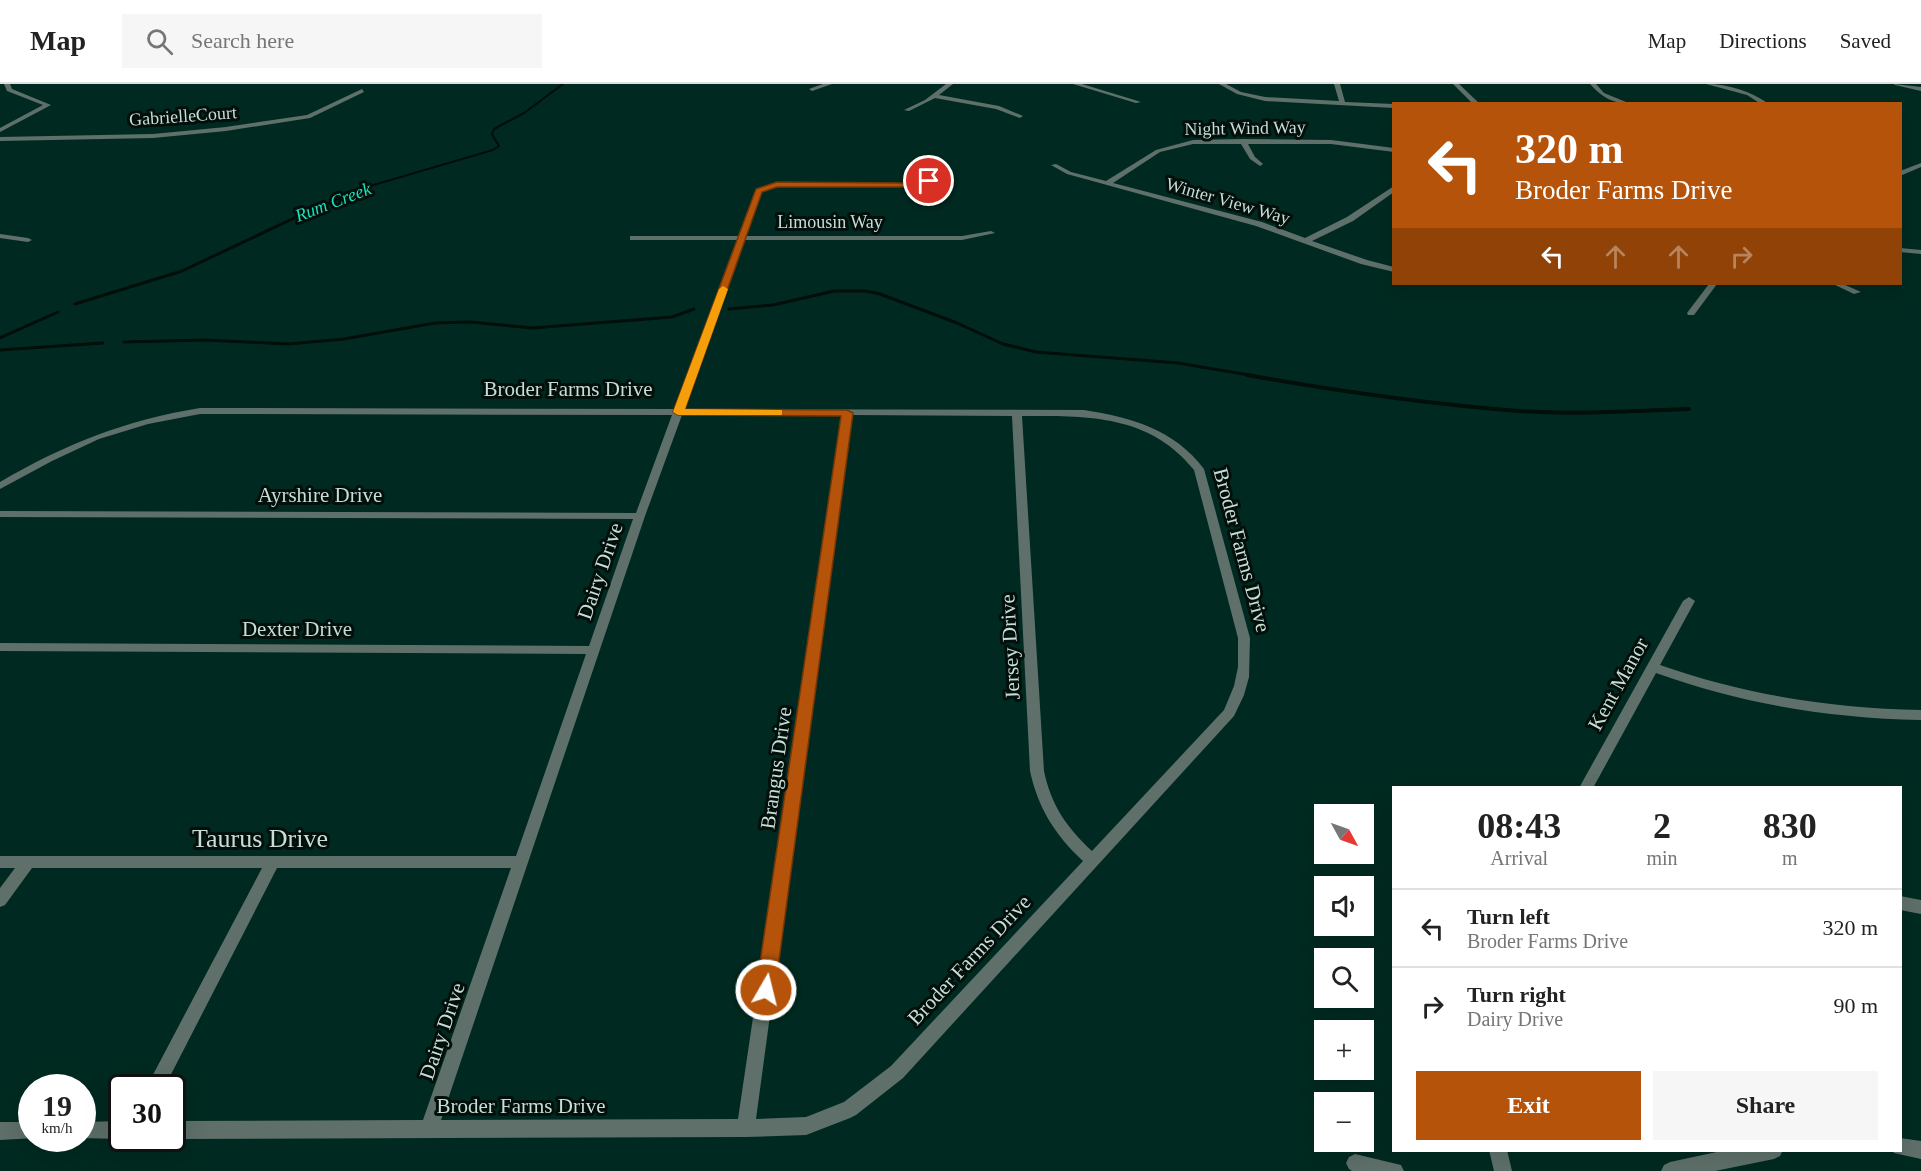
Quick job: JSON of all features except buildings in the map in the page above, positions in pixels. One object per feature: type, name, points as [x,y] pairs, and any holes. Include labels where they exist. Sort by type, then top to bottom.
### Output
[{"type":"street","points":[[0,130],[48,105],[20,96],[9,90],[8,84]]},
{"type":"street","points":[[812,89],[829,84]]},
{"type":"street","points":[[907,110],[935,96],[950,84]]},
{"type":"street","points":[[1076,84],[1138,102]]},
{"type":"street","points":[[1222,84],[1239,93],[1261,98],[1342,101],[1392,106]]},
{"type":"street","points":[[1337,84],[1342,101]]},
{"type":"street","points":[[1456,84],[1475,102]]},
{"type":"street","points":[[1593,84],[1602,94],[1623,102]]},
{"type":"street","points":[[1709,84],[1749,94],[1763,102]]},
{"type":"street","points":[[1897,84],[1921,88]]},
{"type":"street","name":"GabrielleCourt","points":[[0,139],[153,136],[226,129],[309,117],[362,92]]},
{"type":"street","points":[[935,96],[997,107],[1020,116]]},
{"type":"street","points":[[1243,141],[1250,156],[1260,164]]},
{"type":"street","name":"Night Wind Way","points":[[1108,183],[1153,153],[1169,147],[1201,142],[1331,142],[1392,150]]},
{"type":"street","name":"Winter View Way","points":[[1054,165],[1062,171],[1244,219],[1364,262],[1392,269]]},
{"type":"street","points":[[1902,173],[1921,165]]},
{"type":"street","name":"Dairy Drive","points":[[429,1129],[640,516],[759,191],[770,186],[902,185],[929,181]]},
{"type":"street","points":[[1307,240],[1350,219],[1392,189]]},
{"type":"street","name":"Limousin Way","points":[[633,238],[962,238],[991,233]]},
{"type":"street","points":[[0,236],[28,240]]},
{"type":"street","points":[[1902,250],[1921,252]]},
{"type":"street","points":[[1691,313],[1712,285]]},
{"type":"street","points":[[1840,285],[1857,292]]},
{"type":"street","name":"Broder Farms Drive","points":[[0,486],[48,458],[97,436],[149,419],[200,411],[1084,413],[1122,419],[1161,435],[1190,456],[1199,469],[1244,638],[1246,658],[1238,697],[1229,713],[897,1072],[850,1109],[806,1126],[746,1128],[186,1130]]},
{"type":"street","name":"Brangus Drive","points":[[746,1128],[847,413]]},
{"type":"street","name":"Jersey Drive","points":[[1017,413],[1040,791],[1064,834],[1092,860]]},
{"type":"street","name":"Ayrshire Drive","points":[[0,514],[640,516]]},
{"type":"street","name":"Kent Manor","points":[[1587,786],[1689,601]]},
{"type":"street","name":"Dexter Drive","points":[[0,647],[594,650]]},
{"type":"street","points":[[1654,667],[1712,688],[1806,709],[1877,715],[1921,715]]},
{"type":"street","name":"Taurus Drive","points":[[0,862],[521,862]]},
{"type":"street","points":[[0,900],[28,862]]},
{"type":"street","points":[[161,1074],[273,862]]},
{"type":"street","points":[[1902,903],[1921,907]]},
{"type":"street","points":[[0,1131],[18,1131]]},
{"type":"street","points":[[1902,1147],[1921,1150]]},
{"type":"street","points":[[1498,1152],[1503,1171]]},
{"type":"street","points":[[1670,1171],[1764,1152]]},
{"type":"street","points":[[1355,1163],[1395,1171]]},
{"type":"waterway","name":"Rum Creek","points":[[303,214],[370,186],[493,150],[499,146],[492,134],[494,129],[524,113],[563,84]]},
{"type":"waterway","name":"Rum Creek","points":[[75,304],[182,271],[307,212]]},
{"type":"waterway","points":[[729,309],[773,305],[834,291],[866,291],[880,294],[957,323],[1003,344],[1036,352],[1178,363],[1255,376]]},
{"type":"waterway","points":[[124,342],[205,340],[288,344],[344,339],[435,323],[470,322],[533,328],[672,317],[694,309]]},
{"type":"waterway","name":"Rum Creek","points":[[0,338],[58,312]]},
{"type":"waterway","points":[[0,350],[103,343]]},
{"type":"waterway","points":[[1247,375],[1383,396],[1519,411],[1583,413],[1689,409]]},
{"type":"slow traffic","points":[[723,289],[678,412],[778,413]]},
{"type":"route","points":[[766,990],[847,413],[678,412],[759,191],[777,185],[902,185],[929,181]]}]
